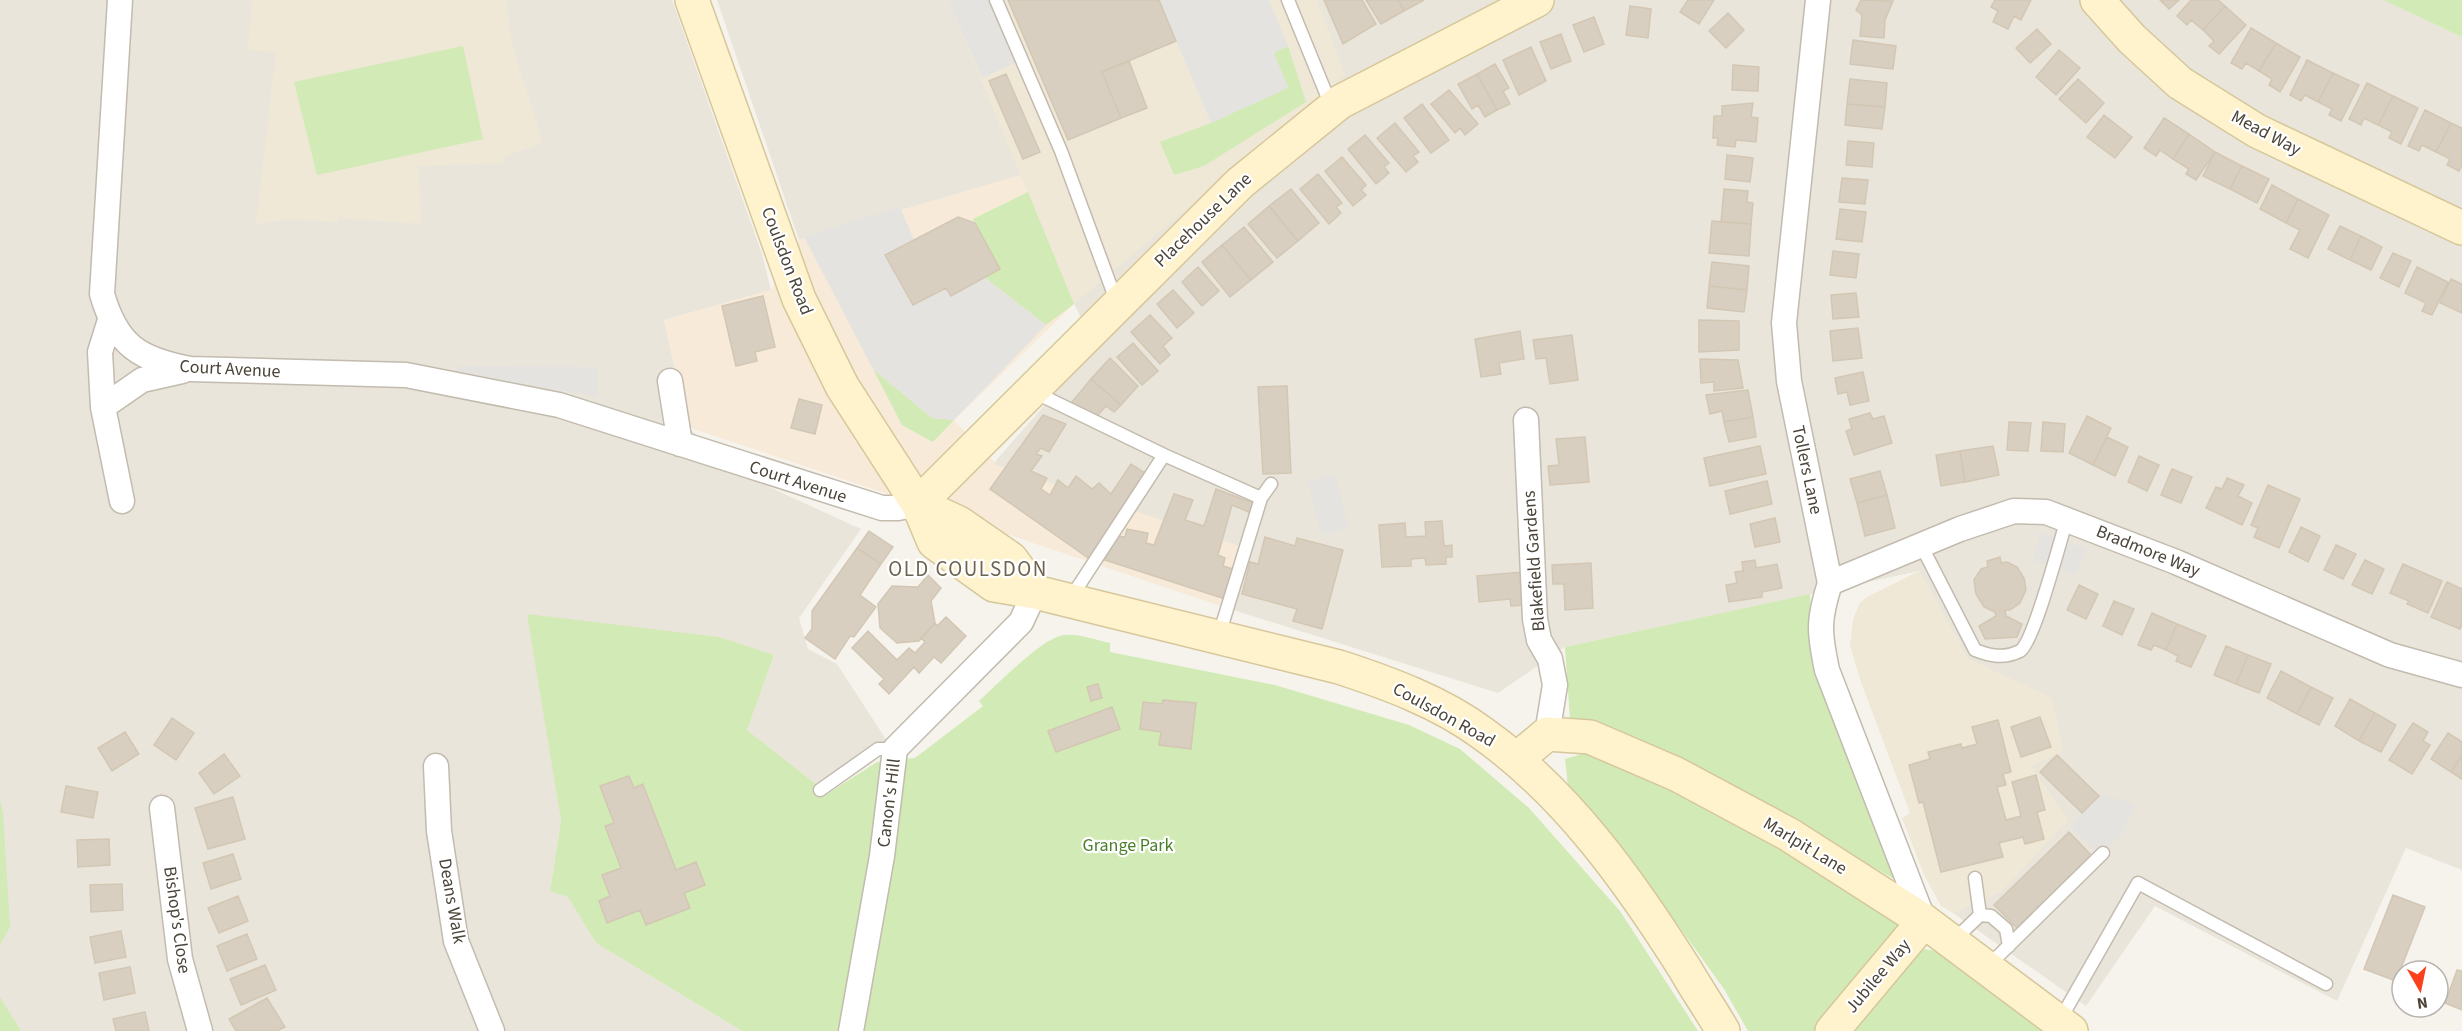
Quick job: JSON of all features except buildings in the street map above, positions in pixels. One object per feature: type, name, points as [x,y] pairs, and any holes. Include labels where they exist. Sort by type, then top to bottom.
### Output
[{"type":"main road","name":"Coulsdon Road","points":[[692,0],[799,299],[843,386],[918,504],[934,542],[994,585],[1070,600],[1339,666],[1385,682],[1423,699],[1481,731],[1517,759],[1575,818],[1645,905],[1723,1031]]},
{"type":"main road","name":"Placehouse Lane","points":[[918,504],[1240,183],[1341,102],[1537,0]]},
{"type":"main road","name":"Mead Way","points":[[2097,0],[2132,39],[2180,83],[2257,131],[2462,228]]},
{"type":"main road","points":[[1517,759],[1547,734]]},
{"type":"main road","name":"Marlpit Lane","points":[[1547,734],[1590,737],[1677,774],[1788,834],[1952,941],[1997,957],[2065,1026]]},
{"type":"main road","name":"Jubilee Way","points":[[1832,1031],[1924,921]]},
{"type":"street","name":"Court Avenue","points":[[120,0],[102,294],[110,320],[130,346],[158,363],[190,369],[406,375],[559,405],[882,508],[918,504]]},
{"type":"street","name":"Tollers Lane","points":[[1818,0],[1784,323],[1789,381],[1830,583],[1821,613],[1821,640],[1827,670],[1924,921]]},
{"type":"street","points":[[110,320],[100,352],[103,407],[122,501]]},
{"type":"street","points":[[103,407],[142,380],[190,369]]},
{"type":"street","points":[[670,381],[680,444]]},
{"type":"street","name":"Blakefield Gardens","points":[[1526,420],[1535,619],[1539,640],[1550,658],[1555,685],[1547,734]]},
{"type":"street","name":"Bradmore Way","points":[[1830,583],[1960,529],[2014,511],[2046,512],[2196,570],[2390,655],[2462,675]]},
{"type":"street","name":"Canon's Hill","points":[[851,1031],[882,856],[895,749],[1021,622],[1035,592]]},
{"type":"street","name":"Deans Walk","points":[[435,766],[439,831],[456,941],[492,1031]]},
{"type":"street","name":"Bishop's Close","points":[[162,808],[180,959],[200,1031]]},
{"type":"lane","points":[[996,0],[1061,151],[1118,304]]},
{"type":"lane","points":[[1287,0],[1332,109]]},
{"type":"lane","points":[[1031,391],[1164,455],[1261,498]]},
{"type":"lane","points":[[1070,600],[1164,455]]},
{"type":"lane","points":[[1218,637],[1261,498],[1271,484]]},
{"type":"lane","points":[[1921,545],[1975,650],[1991,657],[2005,656],[2022,650],[2032,632],[2067,519]]},
{"type":"lane","points":[[820,790],[878,749],[895,749]]},
{"type":"lane","points":[[1997,957],[2103,853]]},
{"type":"lane","points":[[1975,878],[1980,915]]},
{"type":"lane","points":[[2065,1026],[2138,883],[2326,984]]},
{"type":"lane","points":[[1952,941],[1980,915],[1991,916],[2006,929],[1997,957]]},
{"type":"shaded area","points":[[0,0],[672,0],[762,254],[771,290],[664,320],[688,427],[736,472],[861,529],[799,618],[808,649],[837,664],[887,741],[816,784],[747,730],[774,655],[528,615],[561,821],[550,891],[568,896],[596,943],[742,1031],[0,1031]]},
{"type":"shaded area","points":[[252,0],[506,0],[512,45],[543,143],[504,157],[506,163],[418,166],[422,224],[338,218],[337,222],[289,219],[256,224],[276,52],[248,50]]},
{"type":"shaded area","points":[[717,0],[2383,0],[2462,37],[2462,870],[2406,848],[2337,1001],[2155,906],[2086,1006],[1953,913],[2002,891],[2031,766],[1919,571],[1565,647],[1498,693],[1233,610],[1249,550],[993,464],[1096,346],[1074,304],[1021,175],[799,240]]},
{"type":"shaded area","points":[[948,0],[1317,0],[1345,75],[1074,304]]},
{"type":"shaded area","points":[[948,0],[996,0],[1022,60],[982,78]]},
{"type":"shaded area","points":[[1159,0],[1269,0],[1288,46],[1274,53],[1288,88],[1211,123]]},
{"type":"shaded area","points":[[1021,175],[1074,304],[954,420],[998,466],[1249,549],[1233,610],[688,427],[664,320],[771,290],[799,240]]},
{"type":"shaded area","points":[[900,207],[914,240],[885,255],[912,305],[946,288],[951,296],[984,277],[1046,325],[954,420],[932,418],[873,369],[804,237]]},
{"type":"shaded area","points":[[458,366],[597,367],[597,396],[454,373]]},
{"type":"shaded area","points":[[1335,474],[1348,528],[1321,535],[1308,481]]},
{"type":"shaded area","points":[[2040,533],[2061,538],[2086,550],[2075,574],[2033,561]]},
{"type":"shaded area","points":[[1919,571],[1967,658],[2052,698],[2063,751],[2031,766],[2068,820],[2002,891],[1953,913],[1941,906],[1924,875],[1902,818],[1910,813],[1861,682],[1850,646],[1853,619],[1860,603],[1867,597]]},
{"type":"shaded area","points":[[2104,794],[2135,805],[2123,833],[2100,856],[2071,827],[2099,796]]},
{"type":"green space","points":[[2383,0],[2462,0],[2462,37]]},
{"type":"green space","points":[[463,46],[483,139],[317,175],[294,82]]},
{"type":"green space","points":[[1288,46],[1306,102],[1204,166],[1174,175],[1160,142],[1211,123],[1288,87],[1273,53]]},
{"type":"green space","points":[[1028,192],[1074,304],[1046,325],[984,277],[1000,269],[973,219]]},
{"type":"green space","points":[[873,369],[932,418],[954,420],[933,442],[902,425]]},
{"type":"green space","points":[[1810,594],[1813,659],[1896,880],[1725,784],[1570,720],[1565,647]]},
{"type":"green space","name":"Grange Park","points":[[527,614],[719,637],[774,655],[747,730],[816,784],[824,796],[877,762],[915,758],[983,706],[979,701],[1044,644],[1064,635],[1081,636],[1110,643],[1110,652],[1275,685],[1409,725],[1460,749],[1529,808],[1620,911],[1698,1031],[742,1031],[596,943],[568,897],[550,891],[561,821]],"holes":[[[629,776],[634,788],[644,784],[676,870],[696,862],[704,885],[684,893],[690,908],[646,925],[640,910],[607,923],[599,901],[610,896],[602,876],[621,868],[605,827],[614,823],[601,787]]]},
{"type":"green space","points":[[1585,753],[1603,756],[1728,814],[1894,913],[1902,929],[1822,1031],[1748,1031],[1724,989],[1647,882],[1568,787],[1565,759]]},
{"type":"green space","points":[[0,800],[3,814],[10,927],[0,945]]},
{"type":"green space","points":[[1925,949],[1953,955],[2049,1031],[1846,1031],[1905,959]]},
{"type":"green space","points":[[0,997],[21,1031],[0,1031]]},
{"type":"district","name":"OLD COULSDON","points":[[968,569]]}]
